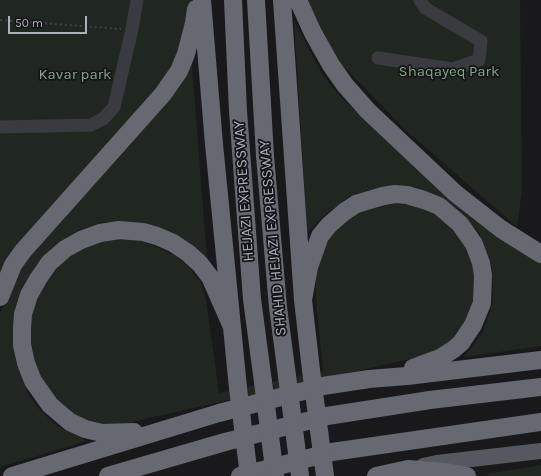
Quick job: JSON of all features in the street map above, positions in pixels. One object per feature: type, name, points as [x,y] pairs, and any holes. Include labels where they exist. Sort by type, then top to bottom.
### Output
[{"type":"highway","points":[[0,297],[13,266],[24,251],[163,94],[175,76],[186,54],[194,23],[196,0]]},
{"type":"highway","points":[[202,0],[238,388],[249,476]]},
{"type":"highway","name":"HEJAZI EXPRESSWAY","points":[[233,0],[240,135],[252,299],[275,476]]},
{"type":"highway","name":"SHAHID HEJAZI EXPRESSWAY","points":[[256,0],[265,156],[278,307],[300,476]]},
{"type":"highway","points":[[282,0],[303,300],[325,476]]},
{"type":"highway","points":[[298,0],[313,33],[331,65],[345,86],[368,111],[455,193],[501,229],[541,254]]},
{"type":"highway","points":[[303,300],[309,267],[320,236],[329,225],[356,204],[394,194],[407,195],[439,206],[460,224],[474,244],[481,263],[483,275],[482,303],[473,325],[461,343],[440,358],[418,367],[369,379]]},
{"type":"highway","points":[[157,432],[102,433],[85,429],[70,422],[44,397],[33,381],[26,363],[22,345],[23,314],[29,295],[38,279],[50,263],[65,249],[81,240],[100,233],[119,230],[143,232],[173,243],[188,253],[200,264],[210,277],[232,326]]},
{"type":"highway","points":[[12,476],[219,413],[323,386],[369,379],[541,360]]},
{"type":"highway","points":[[108,476],[225,442],[327,416],[430,400],[541,387]]},
{"type":"highway","points":[[240,476],[332,452],[541,422]]},
{"type":"highway","points":[[376,476],[408,470],[446,472],[466,476]]},
{"type":"main road","points":[[408,470],[437,464],[541,451]]},
{"type":"lane","points":[[0,127],[91,125],[103,119],[114,108],[132,30],[137,0]]},
{"type":"lane","points":[[378,58],[453,68],[479,60],[481,41],[425,8],[420,0]]},
{"type":"path","points":[[0,20],[132,30]]},
{"type":"green space","name":"Kavar park","points":[[0,0],[192,0],[173,69],[0,277]]},
{"type":"green space","name":"Shaqayeq Park","points":[[307,0],[520,0],[522,190],[517,227],[410,134],[340,63],[319,29]]},
{"type":"green space","points":[[294,21],[322,74],[340,96],[370,124],[541,259],[541,346],[464,357],[483,332],[493,301],[492,267],[479,232],[457,211],[438,197],[415,187],[376,189],[350,196],[322,217],[307,233]]},
{"type":"green space","points":[[188,63],[192,65],[207,260],[163,229],[132,222],[103,222],[80,230],[56,244],[41,258],[27,279],[15,307],[13,331],[16,362],[29,396],[41,411],[56,425],[87,441],[0,467],[0,313],[10,290],[28,257]]},
{"type":"green space","points":[[383,202],[425,207],[450,224],[472,257],[477,290],[470,318],[456,342],[436,353],[110,427],[85,423],[61,408],[42,385],[34,362],[28,331],[35,301],[47,280],[62,262],[87,246],[122,236],[150,244],[174,255],[190,268],[201,283],[206,300],[219,393],[323,371],[316,301],[315,264],[329,233],[357,211]]},
{"type":"green space","points":[[541,465],[541,476],[489,476],[486,474]]}]
